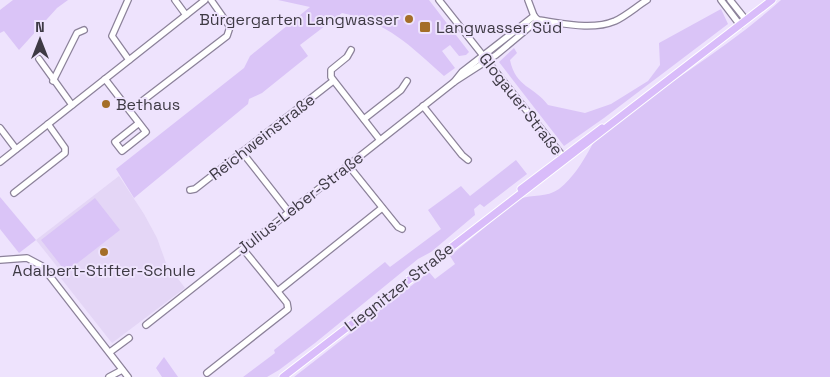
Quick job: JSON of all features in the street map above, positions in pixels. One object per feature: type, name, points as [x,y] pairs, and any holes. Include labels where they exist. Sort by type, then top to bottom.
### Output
[{"type":"main road","name":"Liegnitzer Straße","points":[[282,377],[514,197],[528,182],[564,158],[593,132],[607,125],[772,0]]},
{"type":"street","points":[[128,0],[112,36],[129,60]]},
{"type":"street","points":[[175,0],[186,15]]},
{"type":"street","points":[[0,162],[205,0]]},
{"type":"street","points":[[141,102],[228,36],[230,26],[211,0]]},
{"type":"street","name":"Glogauer Straße","points":[[439,0],[564,158]]},
{"type":"street","points":[[528,0],[536,18],[589,26],[601,25],[619,19],[647,0]]},
{"type":"street","points":[[721,0],[743,23]]},
{"type":"street","points":[[730,0],[743,23]]},
{"type":"street","name":"Julius-Leber-Straße","points":[[146,325],[454,82],[462,72],[486,58],[536,18]]},
{"type":"street","points":[[53,81],[77,33],[84,30]]},
{"type":"street","points":[[351,50],[347,57],[330,73],[333,81],[380,140]]},
{"type":"street","points":[[39,60],[72,105]]},
{"type":"street","points":[[104,79],[139,123],[146,132],[122,151],[115,142],[139,123]]},
{"type":"street","name":"Reichweinstraße","points":[[190,190],[195,189],[333,81]]},
{"type":"street","points":[[364,119],[401,90],[407,81]]},
{"type":"street","points":[[423,106],[468,160]]},
{"type":"street","points":[[14,193],[65,153],[63,144],[48,124]]},
{"type":"street","points":[[0,128],[16,149]]},
{"type":"street","points":[[242,152],[289,212]]},
{"type":"street","points":[[348,166],[382,208],[402,229]]},
{"type":"street","points":[[278,291],[382,208]]},
{"type":"street","points":[[207,373],[288,309],[287,303],[278,291],[243,249]]},
{"type":"street","points":[[0,260],[27,258],[42,266],[128,377]]},
{"type":"street","points":[[110,352],[129,338]]},
{"type":"street","points":[[109,377],[122,370]]},
{"type":"shaded area","points":[[13,0],[68,0],[57,8],[19,50],[4,31],[0,33],[0,10]]},
{"type":"shaded area","points":[[278,0],[429,0],[469,52],[466,55],[459,56],[450,45],[442,51],[455,68],[444,76],[409,45],[386,29],[358,17],[342,13],[300,45],[308,56],[262,93],[249,99],[248,104],[134,198],[116,169],[244,68],[250,56],[310,7]]},
{"type":"shaded area","points":[[781,0],[830,0],[830,377],[294,377],[429,272],[435,279],[455,264],[450,256],[519,199],[549,194],[559,189],[573,175],[593,144],[601,136],[655,94],[719,49]]},
{"type":"shaded area","points":[[721,9],[728,24],[564,146],[499,62],[514,48],[517,53],[510,60],[516,76],[521,82],[548,105],[585,113],[611,104],[648,81],[660,65],[659,43]]},
{"type":"shaded area","points":[[516,160],[527,174],[484,207],[480,204],[474,209],[475,215],[431,252],[418,259],[279,370],[267,377],[243,377],[385,262],[390,267],[441,229],[428,210],[461,186],[470,196]]},
{"type":"shaded area","name":"Adalbert-Stifter-Schule","points":[[119,176],[157,238],[166,263],[185,288],[112,343],[60,277],[63,274],[36,240]]},
{"type":"shaded area","points":[[0,197],[36,240],[19,253],[0,229]]},
{"type":"shaded area","points":[[95,198],[120,230],[66,272],[41,240]]},
{"type":"shaded area","points":[[164,357],[178,377],[162,377],[156,368]]},
{"type":"place","name":"Bürgergarten Langwasser","points":[[409,19]]},
{"type":"place","name":"Langwasser Süd","points":[[425,27]]},
{"type":"place","name":"Bethaus","points":[[106,104]]},
{"type":"place","name":"Adalbert-Stifter-Schule","points":[[104,252]]}]
